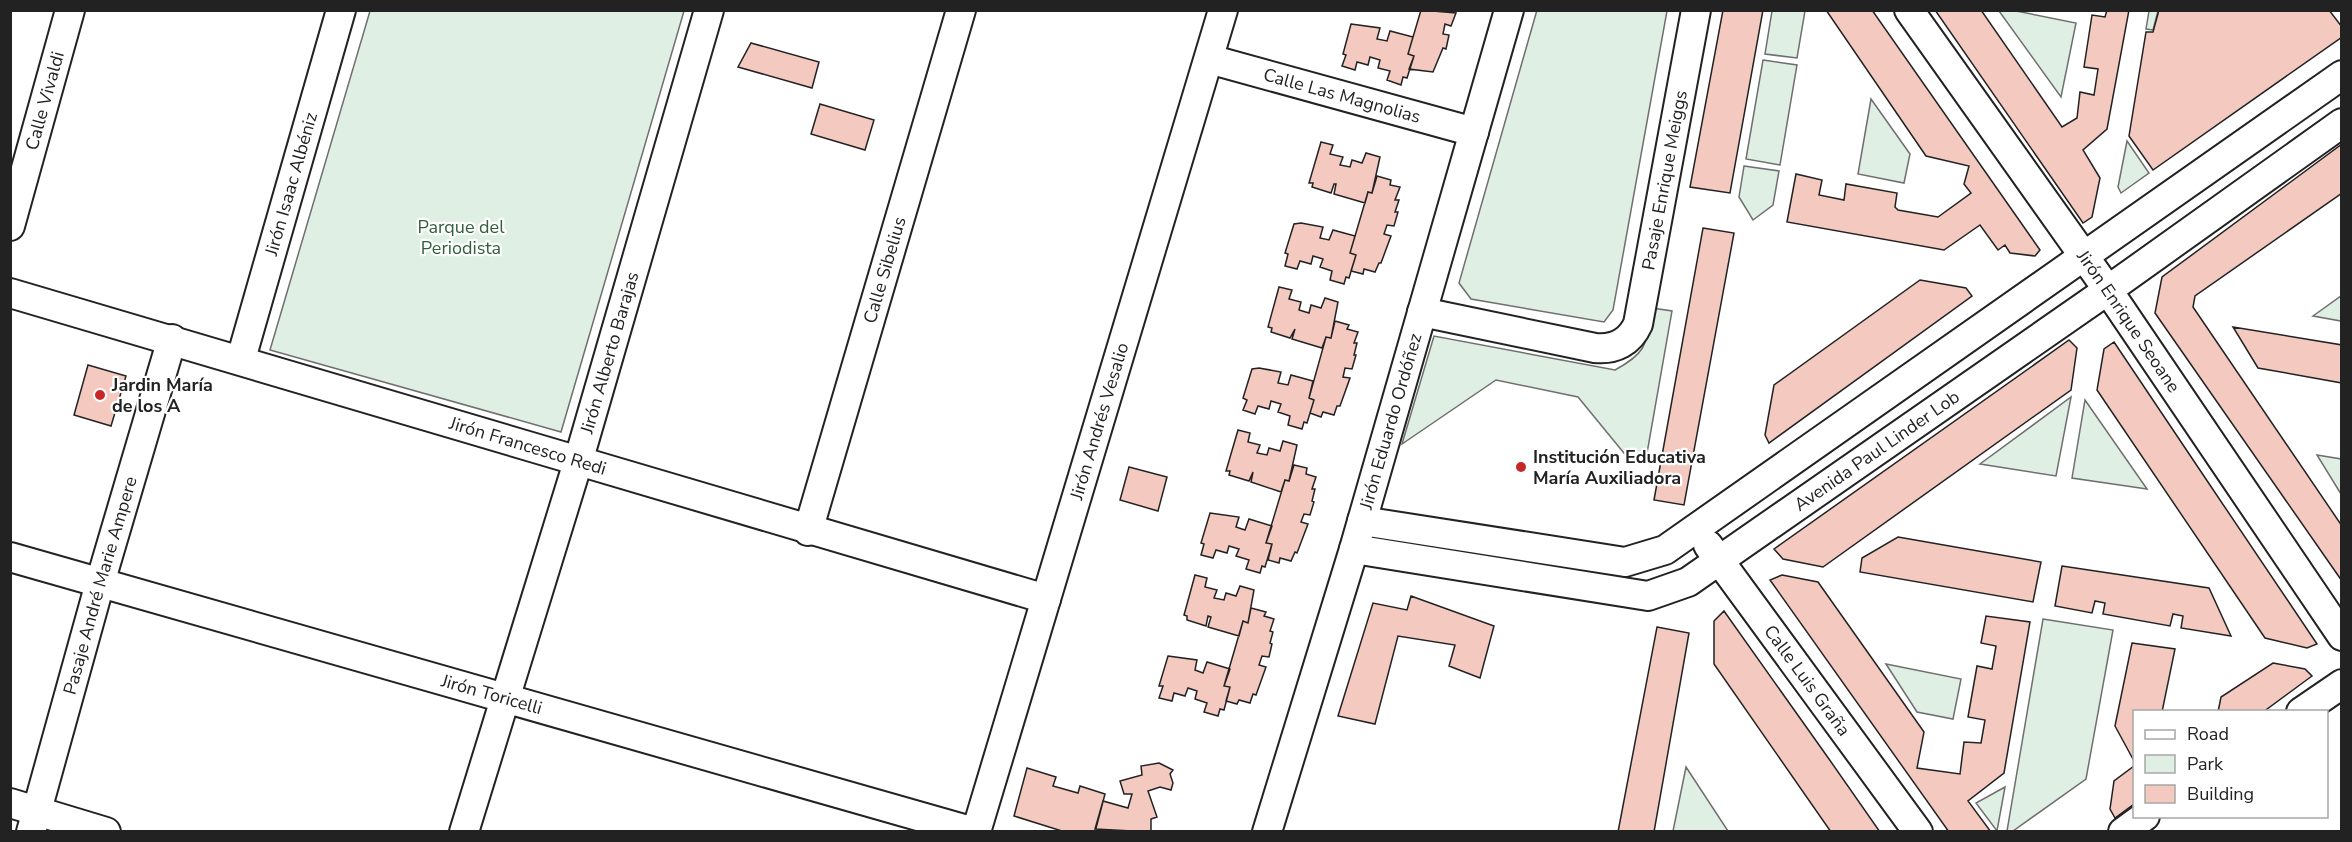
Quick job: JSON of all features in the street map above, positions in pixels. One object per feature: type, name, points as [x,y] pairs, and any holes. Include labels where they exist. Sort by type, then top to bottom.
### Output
[{"type":"street","name":"Calle Vivaldi","points":[[10,226],[70,10]]},
{"type":"street","name":"Jirón Isaac Albéniz","points":[[241,358],[340,10]]},
{"type":"street","name":"Jirón Alberto Barajas","points":[[464,831],[578,462],[709,10]]},
{"type":"street","name":"Calle Sibelius","points":[[808,531],[961,10]]},
{"type":"street","name":"Jirón Andrés Vesalio","points":[[975,831],[1223,10]]},
{"type":"street","name":"Jirón Eduardo Ordóñez","points":[[1267,831],[1354,549],[1509,10]]},
{"type":"street","name":"Pasaje Enrique Meiggs","points":[[1422,312],[1595,348],[1608,348],[1623,343],[1634,332],[1638,324],[1696,10]]},
{"type":"street","name":"Jirón Enrique Seoane","points":[[1909,10],[2108,290],[2342,636]]},
{"type":"street","name":"Calle Las Magnolias","points":[[1209,59],[1474,132]]},
{"type":"street","points":[[1362,521],[1625,562],[1665,550],[2342,75]]},
{"type":"street","points":[[2274,122],[2296,156]]},
{"type":"street","name":"Avenida Paul Linder Lob","points":[[1354,549],[1648,596],[1688,582],[2108,290],[2342,123]]},
{"type":"street","name":"Jirón Francesco Redi","points":[[10,292],[241,358],[808,531],[1046,598]]},
{"type":"street","name":"Pasaje André Marie Ampere","points":[[26,815],[100,584],[172,339]]},
{"type":"street","points":[[1886,396],[1909,427]]},
{"type":"street","name":"Calle Luis Graña","points":[[1695,529],[1720,559],[1918,831]]},
{"type":"street","name":"Jirón Toricelli","points":[[10,557],[975,831]]},
{"type":"street","points":[[2303,710],[2342,684]]},
{"type":"street","points":[[26,815],[106,831]]},
{"type":"street","points":[[2123,831],[2142,818]]},
{"type":"green space","points":[[1537,10],[1667,11],[1613,310],[1604,322],[1471,299],[1459,283]]},
{"type":"green space","name":"Parque del Periodista","points":[[370,11],[684,11],[561,432],[270,350]]},
{"type":"green space","points":[[1772,11],[1805,11],[1797,58],[1765,54]]},
{"type":"green space","points":[[1999,11],[2016,11],[2076,23],[2061,97]]},
{"type":"green space","points":[[2149,11],[2158,11],[2153,30],[2146,29]]},
{"type":"green space","points":[[1763,60],[1797,65],[1780,165],[1746,159]]},
{"type":"green space","points":[[1871,99],[1910,154],[1904,183],[1858,174]]},
{"type":"green space","points":[[2127,141],[2149,173],[2121,193],[2118,187]]},
{"type":"green space","points":[[1744,166],[1779,171],[1773,205],[1753,220],[1739,197]]},
{"type":"green space","points":[[2341,296],[2341,321],[2313,316]]},
{"type":"green space","points":[[1652,308],[1672,311],[1646,459],[1628,458],[1578,397],[1496,380],[1402,444],[1434,336],[1615,370],[1634,358],[1644,346]]},
{"type":"green space","points":[[2071,397],[2056,476],[1980,464]]},
{"type":"green space","points":[[2085,400],[2147,489],[2072,478]]},
{"type":"green space","points":[[2317,455],[2341,459],[2341,494]]},
{"type":"green space","points":[[2043,619],[2113,630],[2086,779],[2013,831],[2007,831]]},
{"type":"green space","points":[[1886,664],[1961,679],[1953,719],[1917,712]]},
{"type":"green space","points":[[1686,767],[1728,831],[1673,831]]},
{"type":"green space","points":[[2005,787],[1997,831],[1976,803]]},
{"type":"building","points":[[1421,10],[1456,13],[1451,26],[1445,24],[1443,34],[1449,35],[1446,49],[1443,48],[1433,72],[1409,69],[1414,56],[1408,54]]},
{"type":"building","points":[[1723,10],[1763,10],[1730,193],[1690,187]]},
{"type":"building","points":[[1826,10],[1872,10],[2040,250],[2035,256],[2010,253],[2005,245],[1998,250],[1980,225],[1944,250],[1787,222],[1796,174],[1822,180],[1819,195],[1844,200],[1846,184],[1897,193],[1895,207],[1898,210],[1938,217],[1971,193],[1964,184],[1969,166],[1926,156]]},
{"type":"building","points":[[1935,10],[1981,10],[2062,127],[2077,118],[2080,92],[2094,95],[2098,69],[2084,67],[2092,15],[2105,17],[2107,10],[2129,10],[2107,129],[2083,150],[2100,178],[2092,217],[2083,223]]},
{"type":"building","points":[[2159,10],[2329,10],[2342,27],[2342,37],[2153,170],[2129,136],[2146,32],[2153,32]]},
{"type":"building","points":[[1351,24],[1380,28],[1377,39],[1387,41],[1390,31],[1413,37],[1408,54],[1414,56],[1407,78],[1403,77],[1401,85],[1387,80],[1390,71],[1378,68],[1380,60],[1370,57],[1368,65],[1357,62],[1355,70],[1342,66]]},
{"type":"building","points":[[751,43],[819,62],[812,88],[738,67]]},
{"type":"building","points":[[820,104],[874,120],[865,150],[811,134]]},
{"type":"building","points":[[1321,142],[1333,145],[1330,154],[1343,157],[1340,165],[1350,167],[1352,160],[1362,163],[1366,153],[1380,157],[1372,193],[1368,192],[1365,203],[1334,194],[1336,184],[1331,193],[1312,187],[1313,183],[1309,183]]},
{"type":"building","points":[[2342,144],[2342,193],[2195,296],[2193,307],[2342,526],[2342,581],[2155,313],[2162,277]]},
{"type":"building","points":[[1377,176],[1391,180],[1390,185],[1400,187],[1395,200],[1399,200],[1395,212],[1398,212],[1394,226],[1387,225],[1384,234],[1391,236],[1381,263],[1375,272],[1364,269],[1363,274],[1351,271],[1356,255],[1350,253],[1368,192],[1372,193]]},
{"type":"building","points":[[1294,224],[1323,227],[1320,238],[1329,240],[1333,230],[1355,236],[1350,253],[1356,255],[1349,278],[1346,277],[1344,284],[1330,280],[1332,271],[1320,267],[1323,259],[1313,256],[1311,264],[1300,261],[1297,269],[1285,266],[1288,254],[1285,253]]},
{"type":"building","points":[[1703,228],[1734,233],[1684,505],[1654,500]]},
{"type":"building","points":[[1920,280],[1966,288],[1972,296],[1769,443],[1765,435],[1774,385]]},
{"type":"building","points":[[1279,287],[1292,290],[1289,299],[1301,302],[1299,310],[1309,313],[1311,305],[1321,308],[1325,298],[1338,302],[1331,338],[1326,337],[1322,348],[1292,339],[1295,329],[1290,338],[1271,332],[1272,328],[1268,327]]},
{"type":"building","points":[[1335,321],[1349,325],[1347,329],[1358,332],[1354,343],[1357,343],[1354,355],[1356,355],[1352,369],[1345,368],[1343,377],[1350,378],[1340,406],[1337,406],[1334,415],[1323,412],[1321,417],[1310,413],[1314,400],[1309,398],[1326,337],[1331,338]]},
{"type":"building","points":[[2233,327],[2342,345],[2342,383],[2258,368]]},
{"type":"building","points":[[2069,340],[2077,348],[2071,390],[1823,567],[1783,559],[1774,549]]},
{"type":"building","points":[[2114,342],[2317,644],[2307,648],[2265,638],[2097,390],[2104,349]]},
{"type":"building","name":"Jardin María de los A","points":[[88,365],[126,376],[111,426],[74,415]]},
{"type":"building","points":[[1252,369],[1281,372],[1278,383],[1288,385],[1291,375],[1313,381],[1309,398],[1314,400],[1307,423],[1304,422],[1302,429],[1288,425],[1290,416],[1278,412],[1281,404],[1271,401],[1269,409],[1258,406],[1255,414],[1243,410],[1247,400],[1243,398]]},
{"type":"building","points":[[1238,430],[1250,433],[1248,442],[1260,445],[1257,453],[1267,455],[1269,448],[1280,451],[1283,441],[1297,445],[1289,481],[1285,480],[1281,492],[1251,482],[1253,472],[1249,481],[1229,475],[1230,471],[1226,471]]},
{"type":"building","points":[[1294,465],[1307,468],[1306,474],[1316,477],[1312,489],[1315,489],[1312,501],[1314,502],[1310,515],[1304,514],[1301,522],[1308,524],[1297,553],[1295,552],[1291,561],[1280,558],[1279,563],[1268,560],[1272,544],[1266,543],[1285,480],[1289,481]]},
{"type":"building","points":[[1129,467],[1167,477],[1158,511],[1120,500]]},
{"type":"building","points":[[1210,513],[1239,517],[1236,527],[1245,530],[1249,519],[1272,526],[1266,543],[1272,544],[1265,567],[1262,566],[1260,573],[1246,569],[1249,560],[1236,556],[1239,549],[1229,546],[1227,553],[1216,550],[1213,558],[1201,555],[1204,544],[1201,543]]},
{"type":"building","points":[[1898,537],[2041,562],[2033,602],[1860,572],[1862,558]]},
{"type":"building","points":[[2062,566],[2209,588],[2231,636],[2181,628],[2183,616],[2173,614],[2170,626],[2103,614],[2105,603],[2095,601],[2092,613],[2055,606]]},
{"type":"building","points":[[1195,575],[1207,578],[1205,587],[1217,590],[1214,598],[1224,600],[1226,593],[1236,596],[1240,586],[1254,590],[1248,623],[1243,621],[1239,636],[1208,627],[1211,617],[1208,616],[1206,626],[1187,620],[1187,616],[1184,615]]},
{"type":"building","points":[[1782,575],[1818,582],[1924,732],[1917,768],[1960,774],[1964,742],[1981,743],[1985,720],[1968,717],[1977,666],[1992,669],[1996,646],[1981,643],[1986,616],[2030,622],[2004,773],[1968,801],[1991,832],[1949,832],[1770,580]]},
{"type":"building","points":[[1411,596],[1494,626],[1480,678],[1449,666],[1455,645],[1398,636],[1375,724],[1338,716],[1373,603],[1407,610]]},
{"type":"building","points":[[1251,608],[1266,612],[1264,616],[1274,619],[1270,631],[1273,632],[1270,643],[1272,644],[1269,657],[1262,656],[1259,665],[1266,667],[1256,695],[1253,694],[1250,703],[1239,700],[1237,704],[1226,701],[1230,687],[1224,686],[1243,621],[1248,623]]},
{"type":"building","points":[[1724,611],[1880,832],[1831,832],[1714,664],[1714,621]]},
{"type":"building","points":[[1657,627],[1689,633],[1654,832],[1618,832]]},
{"type":"building","points":[[2132,643],[2175,649],[2162,710],[2133,710],[2133,759],[2115,726]]},
{"type":"building","points":[[1168,656],[1197,660],[1195,670],[1203,673],[1207,662],[1230,669],[1224,686],[1230,687],[1224,710],[1220,709],[1218,716],[1204,712],[1207,703],[1195,699],[1197,691],[1188,688],[1185,696],[1174,693],[1172,701],[1159,698],[1163,686],[1159,686]]},
{"type":"building","points":[[2273,663],[2305,669],[2312,676],[2266,710],[2218,710],[2221,697]]},
{"type":"building","points":[[1159,763],[1173,770],[1170,774],[1173,783],[1171,790],[1160,787],[1148,791],[1157,817],[1151,819],[1151,832],[1095,829],[1103,801],[1128,808],[1132,794],[1124,794],[1120,781],[1142,775],[1141,766]]},
{"type":"building","points":[[2133,767],[2133,805],[2115,818],[2110,809],[2114,781]]},
{"type":"building","points":[[1027,768],[1056,777],[1053,786],[1078,793],[1080,786],[1105,794],[1095,832],[1065,832],[1014,816]]},
{"type":"place","name":"Jardin María de los A","points":[[100,395]]},
{"type":"place","name":"Institución Educativa María Auxiliadora","points":[[1521,467]]}]
